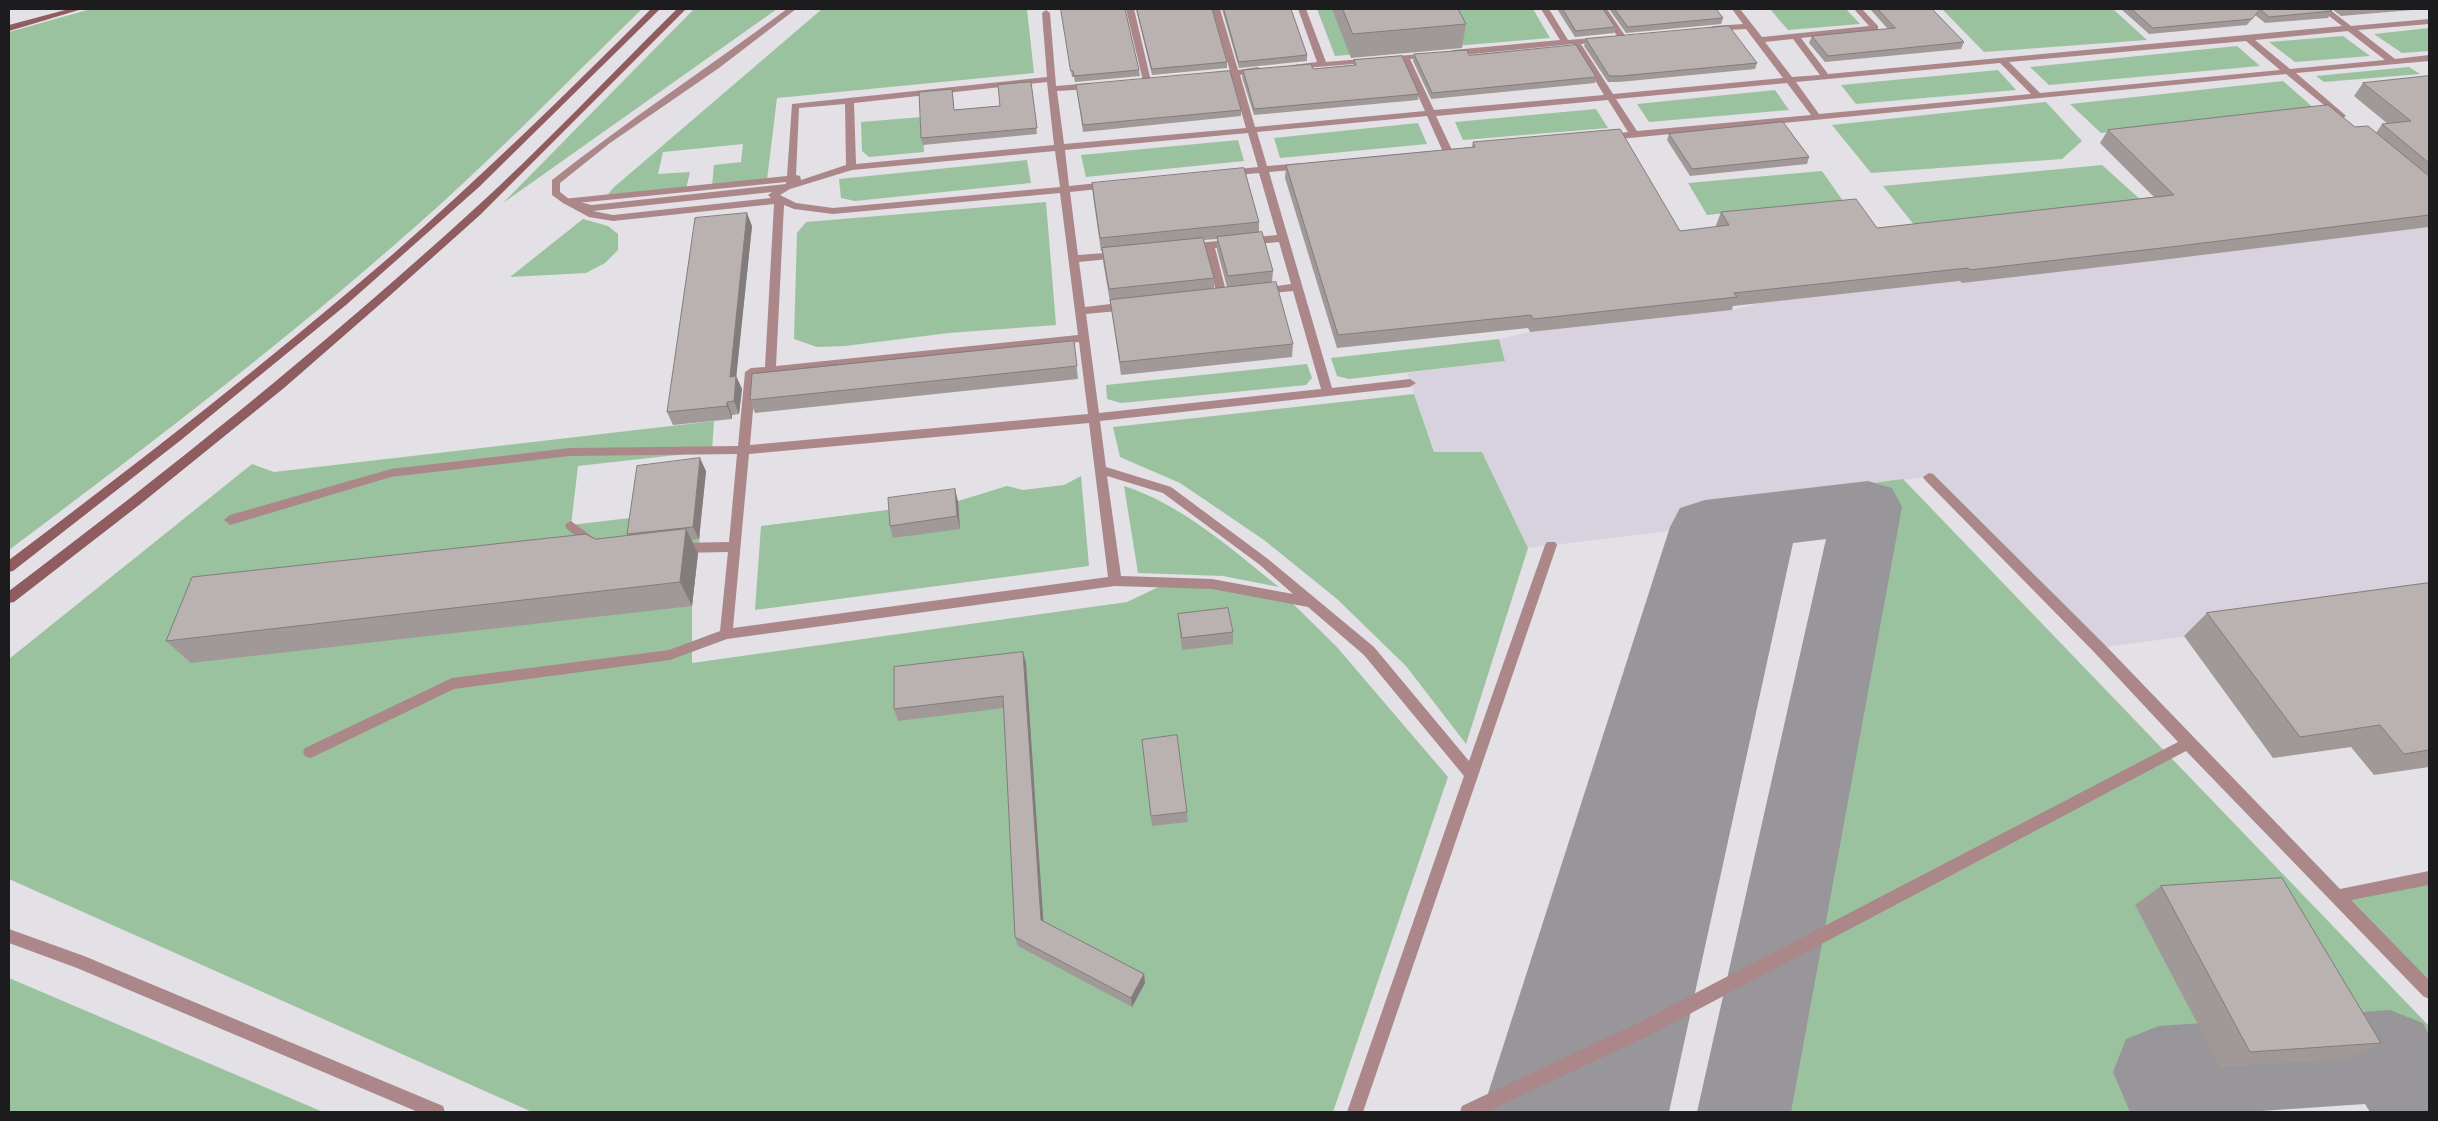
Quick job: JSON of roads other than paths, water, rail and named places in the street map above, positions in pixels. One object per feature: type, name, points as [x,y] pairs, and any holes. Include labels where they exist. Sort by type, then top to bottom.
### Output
[{"type":"main road","points":[[9,28],[78,9]]},
{"type":"main road","points":[[9,567],[125,478],[357,290],[455,203],[656,9]]},
{"type":"main road","points":[[9,598],[140,498],[280,385],[382,297],[476,213],[682,9]]},
{"type":"street","points":[[792,9],[716,66],[568,170],[555,182],[555,193],[566,201],[593,214],[640,222],[794,206],[833,211],[1115,184]]},
{"type":"street","points":[[1130,9],[1147,81]]},
{"type":"street","points":[[1216,9],[1233,73],[1264,170],[1328,392]]},
{"type":"street","points":[[1302,9],[1322,64]]},
{"type":"street","points":[[1545,9],[1610,97],[1634,134]]},
{"type":"street","points":[[1204,75],[1626,37],[1603,9]]},
{"type":"street","points":[[1736,9],[1817,117]]},
{"type":"street","points":[[1760,40],[1875,28],[1858,9]]},
{"type":"street","points":[[2324,9],[2393,61]]},
{"type":"street","points":[[1046,13],[1058,148],[1066,189],[1114,581]]},
{"type":"street","points":[[566,201],[592,208],[790,184],[851,167],[2429,21]]},
{"type":"street","points":[[1700,30],[1749,26]]},
{"type":"street","points":[[1795,36],[1826,76]]},
{"type":"street","points":[[2247,37],[2348,122]]},
{"type":"street","points":[[1405,57],[1448,152]]},
{"type":"street","points":[[1595,138],[2429,58]]},
{"type":"street","points":[[2002,60],[2036,95]]},
{"type":"street","points":[[790,184],[795,106],[1052,84],[1100,85]]},
{"type":"street","points":[[849,100],[851,167]]},
{"type":"street","points":[[1215,175],[1313,165]]},
{"type":"street","points":[[566,201],[790,184]]},
{"type":"street","points":[[790,184],[773,195],[779,200],[794,206]]},
{"type":"street","points":[[613,218],[779,200]]},
{"type":"street","points":[[770,370],[779,200]]},
{"type":"street","points":[[1180,248],[1283,238]]},
{"type":"street","points":[[1209,245],[1222,295]]},
{"type":"street","points":[[1074,259],[1132,253]]},
{"type":"street","points":[[1250,292],[1298,287]]},
{"type":"street","points":[[1081,311],[1137,305]]},
{"type":"street","points":[[726,634],[751,372],[1084,338]]},
{"type":"street","points":[[230,520],[390,473],[570,452],[744,450],[1094,418],[1410,383]]},
{"type":"street","points":[[1100,469],[1167,490],[1264,562],[1369,651],[1472,775]]},
{"type":"street","points":[[1928,477],[2099,648],[2188,744],[2429,991]]},
{"type":"street","points":[[571,526],[601,550]]},
{"type":"street","points":[[1356,1112],[1551,545]]},
{"type":"street","points":[[663,550],[699,546],[734,547]]},
{"type":"street","points":[[310,752],[452,684],[670,655],[726,634],[1114,581],[1212,584],[1311,602]]},
{"type":"street","points":[[1468,1112],[1642,1030],[2188,744]]},
{"type":"street","points":[[2338,896],[2429,878]]},
{"type":"street","points":[[9,936],[79,961],[437,1112]]}]
